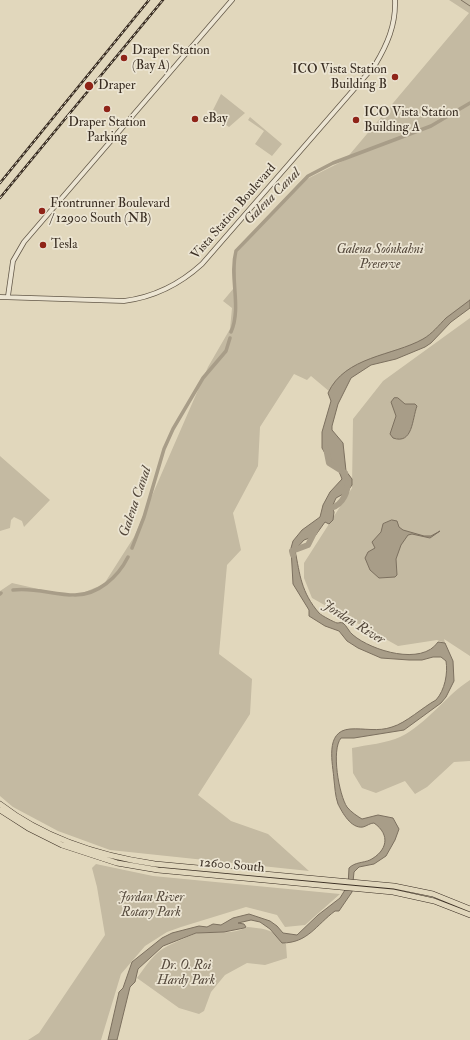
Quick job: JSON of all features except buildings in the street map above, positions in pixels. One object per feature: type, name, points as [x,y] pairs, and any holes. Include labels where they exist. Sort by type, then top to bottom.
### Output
[{"type":"main road","name":"12600 South","points":[[0,804],[27,822],[53,835],[92,850],[118,857],[155,864],[335,884],[358,889],[417,896],[450,906],[470,915]]},
{"type":"main road","name":"12600 South","points":[[0,810],[28,828],[62,845],[117,863],[158,870],[335,884],[360,883],[422,892],[470,909]]},
{"type":"street","points":[[8,296],[13,261],[24,242],[232,0]]},
{"type":"street","name":"Vista Station Boulevard","points":[[0,297],[8,296],[124,301],[142,299],[161,292],[190,275],[207,258],[374,65],[384,49],[390,33],[395,9],[395,0]]},
{"type":"green space","name":"Galena Soónkahni Preserve","points":[[449,0],[470,0],[470,302],[433,333],[412,348],[349,372],[330,392],[311,376],[307,380],[294,374],[260,427],[258,466],[233,513],[241,550],[227,565],[219,654],[252,679],[250,714],[198,795],[231,821],[268,834],[309,871],[110,850],[58,831],[13,807],[0,796],[0,591],[12,583],[73,597],[104,584],[134,537],[208,367],[230,329],[232,308],[223,301],[233,289],[235,255],[299,183],[345,160],[469,13]]},
{"type":"green space","points":[[221,94],[245,113],[229,127],[211,114]]},
{"type":"green space","points":[[250,117],[282,144],[272,156],[255,144],[264,131],[248,120]]},
{"type":"green space","points":[[470,318],[470,656],[444,639],[445,643],[437,640],[398,646],[312,598],[304,578],[304,563],[352,488],[353,419],[383,381]]},
{"type":"green space","points":[[0,456],[50,500],[24,527],[22,521],[14,517],[11,520],[10,528],[0,531]]},
{"type":"green space","points":[[470,680],[470,761],[454,762],[427,787],[415,794],[405,781],[376,793],[362,788],[353,773],[352,748],[377,744],[400,737],[419,725],[452,694]]},
{"type":"green space","name":"Jordan River Rotary Park","points":[[96,864],[153,876],[340,894],[305,925],[285,927],[277,915],[246,907],[167,932],[145,946],[121,974],[101,1040],[28,1040],[39,1033],[105,935],[97,887],[92,868]]},
{"type":"green space","name":"Dr. O. Roi Hardy Park","points":[[247,927],[266,930],[277,936],[286,944],[287,958],[265,965],[247,963],[225,975],[211,992],[204,1011],[199,1014],[179,1008],[137,978],[156,954],[167,946],[198,933],[223,933],[241,930]]},
{"type":"shaded area","points":[[470,300],[470,308],[451,322],[431,343],[425,347],[396,359],[371,365],[351,378],[338,404],[332,430],[343,443],[346,471],[352,479],[352,485],[347,492],[336,498],[332,507],[334,512],[333,520],[329,524],[325,522],[315,536],[304,540],[295,550],[302,583],[308,598],[319,613],[337,623],[343,623],[352,634],[361,641],[384,651],[409,655],[421,653],[431,649],[438,642],[445,643],[453,661],[454,681],[446,697],[441,703],[404,730],[354,738],[341,738],[338,744],[336,762],[337,772],[341,793],[347,807],[362,819],[378,815],[393,818],[399,829],[395,840],[386,856],[374,864],[359,867],[354,872],[352,892],[339,911],[335,911],[328,916],[305,937],[299,940],[282,943],[270,929],[260,922],[251,920],[238,923],[244,924],[246,927],[244,928],[224,932],[196,933],[163,946],[138,969],[135,982],[130,987],[117,1040],[108,1040],[119,992],[123,988],[132,962],[162,938],[172,933],[199,926],[207,927],[213,924],[221,925],[233,918],[249,914],[270,921],[283,933],[297,935],[318,915],[340,898],[348,885],[349,868],[356,864],[370,860],[383,848],[385,838],[383,833],[374,823],[359,827],[351,823],[338,804],[335,792],[332,757],[333,742],[336,736],[342,731],[350,729],[376,730],[397,725],[409,719],[436,700],[442,691],[445,681],[447,671],[446,661],[441,657],[433,657],[422,660],[381,658],[358,648],[347,641],[339,631],[325,626],[309,616],[309,610],[293,584],[291,548],[293,541],[302,530],[320,517],[323,505],[330,492],[342,479],[338,469],[330,462],[322,448],[322,432],[331,401],[328,393],[336,381],[346,371],[358,364],[371,358],[411,345],[423,339],[446,318]]},
{"type":"shaded area","points":[[394,398],[398,398],[405,404],[415,404],[417,406],[411,430],[404,438],[400,439],[393,438],[390,434],[396,416],[391,402]]},
{"type":"shaded area","points":[[392,520],[397,521],[399,527],[403,530],[424,536],[431,536],[440,531],[430,538],[412,534],[408,535],[401,545],[396,559],[397,575],[395,577],[379,578],[370,570],[365,558],[368,552],[375,548],[372,542],[381,532],[383,524]]},
{"type":"waterway","points":[[461,0],[470,6]]},
{"type":"waterway","name":"Galena Canal","points":[[231,332],[234,322],[236,302],[234,271],[236,251],[308,176],[333,163],[431,126],[470,103]]},
{"type":"waterway","name":"Galena Canal","points":[[132,548],[144,517],[164,449],[173,429],[203,378],[226,351],[230,338]]},
{"type":"waterway","name":"Jordan River","points":[[326,448],[329,463],[345,473]]},
{"type":"waterway","name":"Jordan River","points":[[326,509],[339,504],[344,497],[348,483]]},
{"type":"waterway","name":"Jordan River","points":[[293,555],[292,551],[308,545],[316,529]]},
{"type":"waterway","name":"Galena Canal","points":[[13,590],[36,590],[75,595],[92,592],[113,578],[128,557]]},
{"type":"railway","points":[[0,183],[149,0]]},
{"type":"railway","points":[[0,198],[163,0]]},
{"type":"place","name":"Draper Station (Bay A)","points":[[124,58]]},
{"type":"place","name":"ICO Vista Station Building B","points":[[395,77]]},
{"type":"place","name":"Draper","points":[[89,86]]},
{"type":"place","name":"Draper Station Parking","points":[[107,109]]},
{"type":"place","name":"eBay","points":[[195,119]]},
{"type":"place","name":"ICO Vista Station Building A","points":[[356,120]]},
{"type":"place","name":"Frontrunner Boulevard / 12900 South (NB)","points":[[42,211]]},
{"type":"place","name":"Tesla","points":[[43,245]]}]
